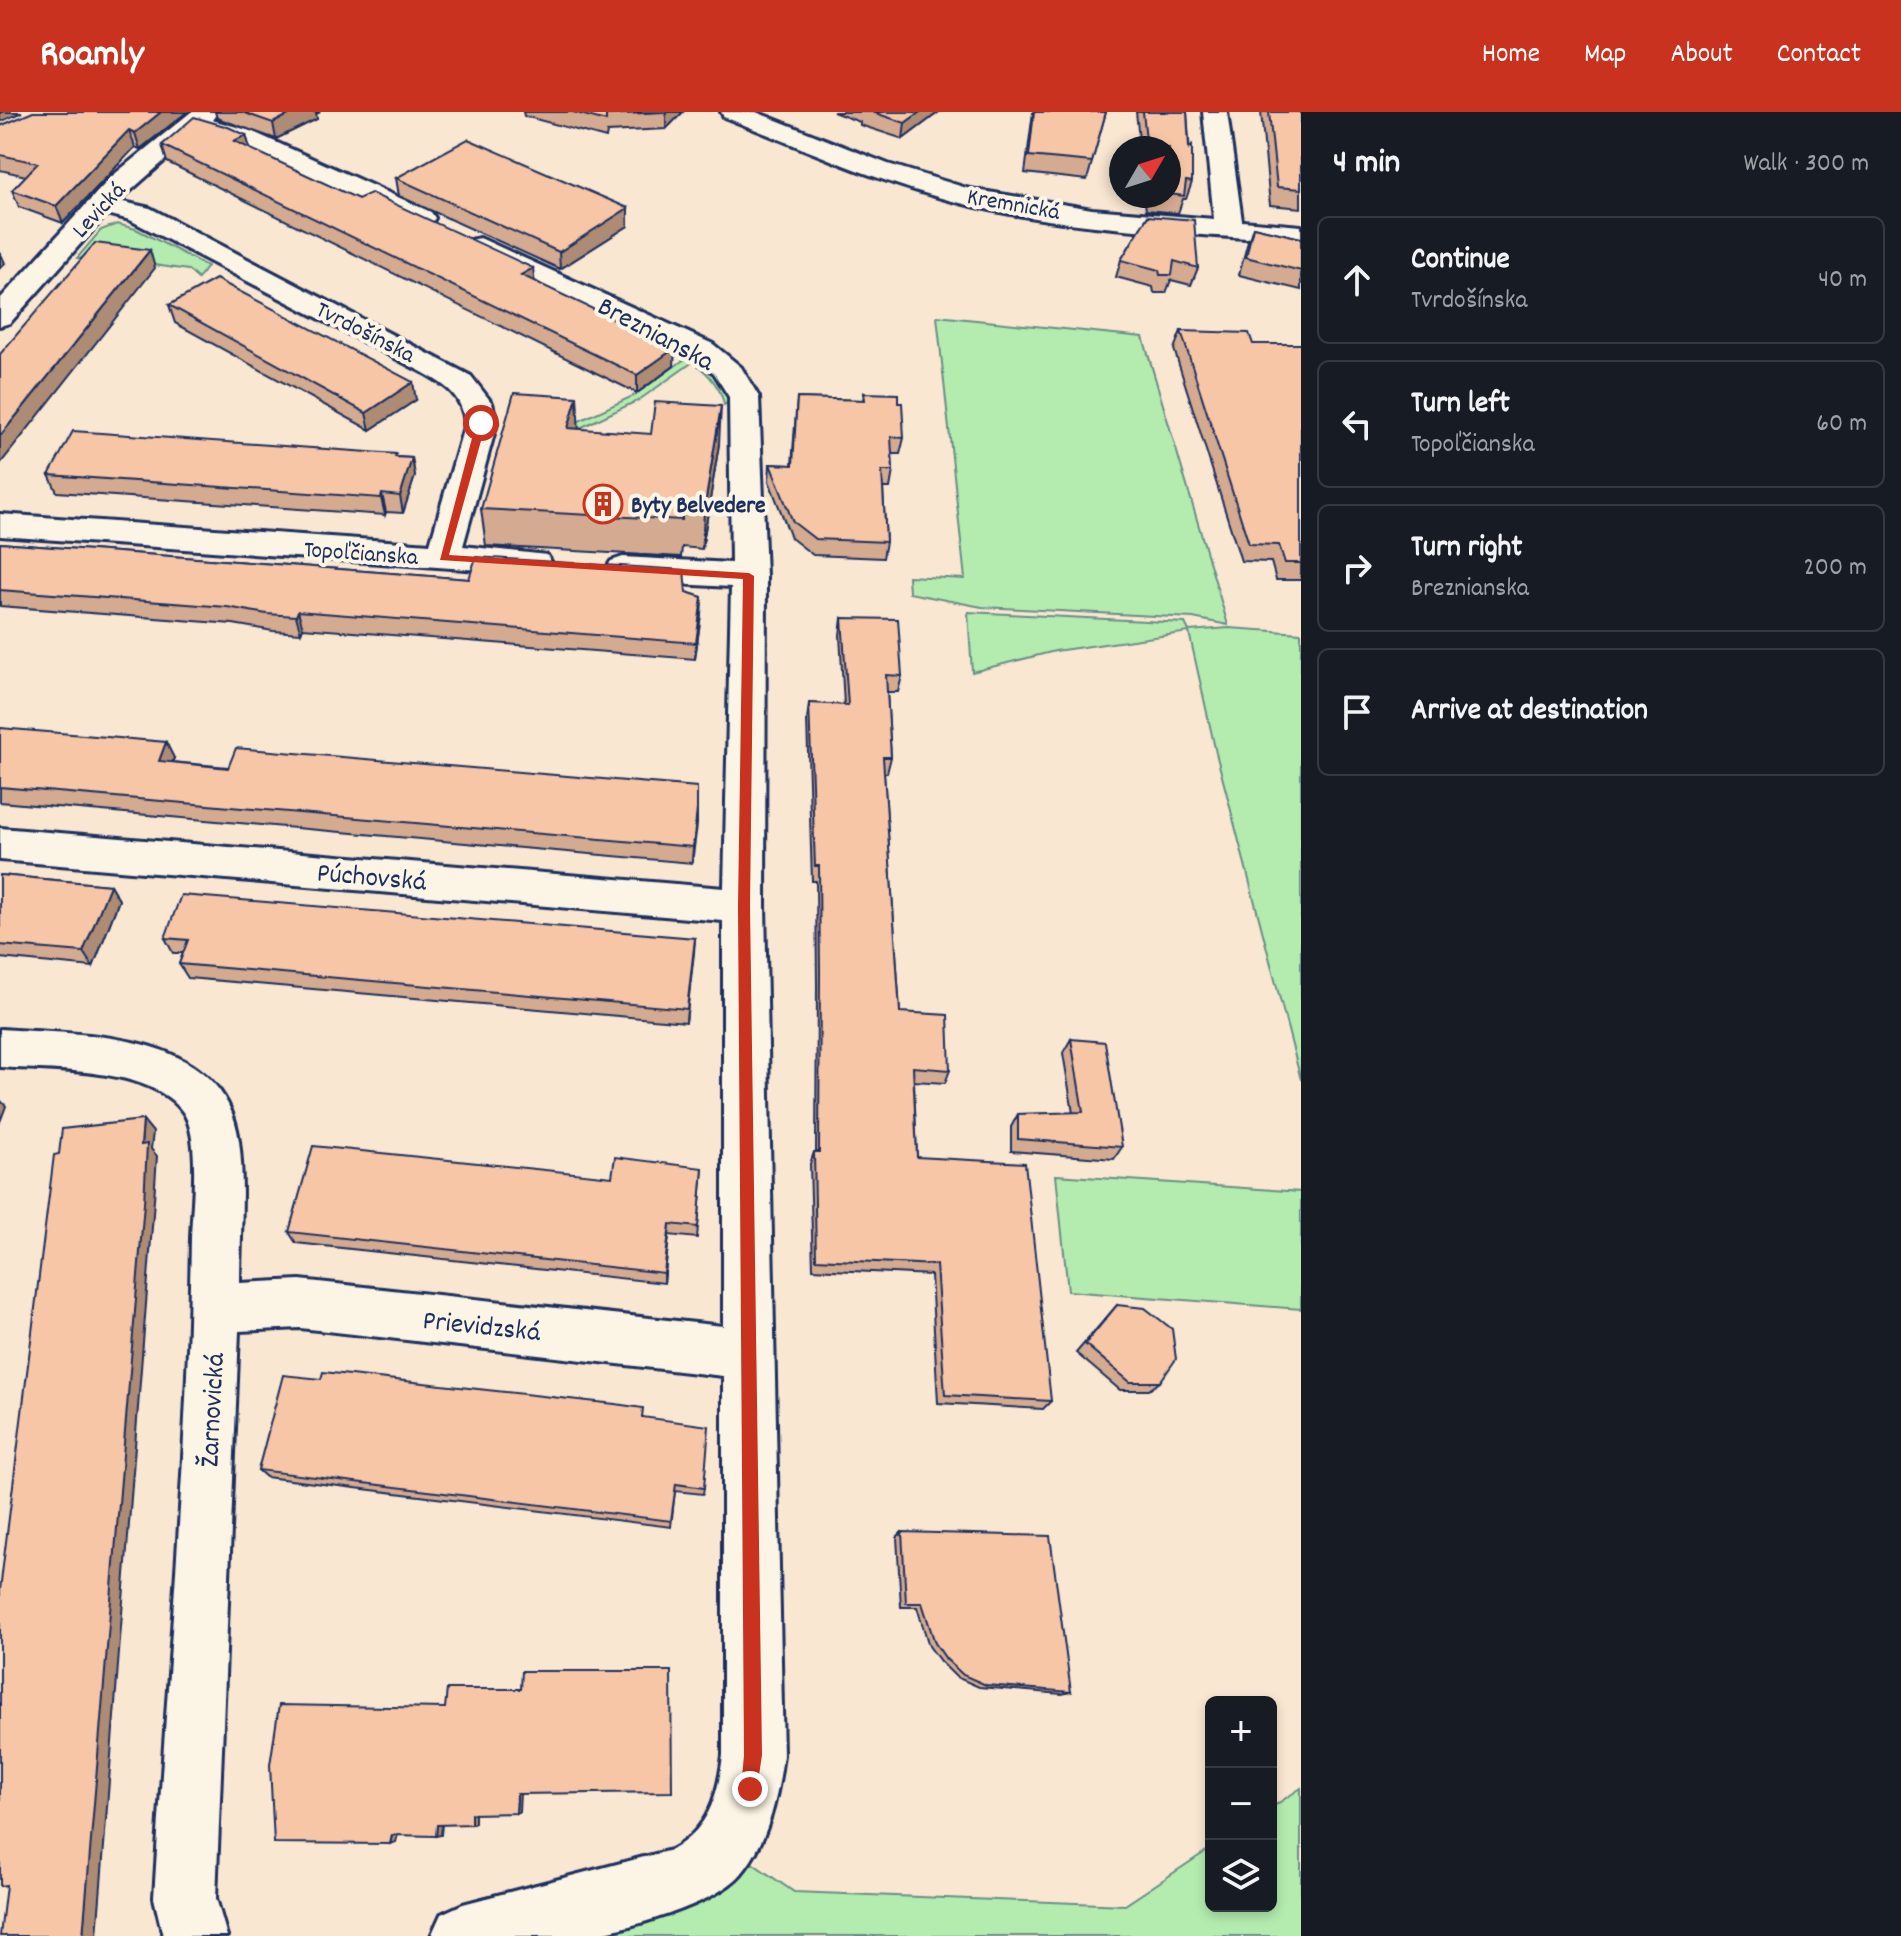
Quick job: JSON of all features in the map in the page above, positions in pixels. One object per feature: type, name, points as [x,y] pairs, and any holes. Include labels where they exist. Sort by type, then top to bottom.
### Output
[{"type":"street","points":[[1215,112],[1229,227]]},
{"type":"street","name":"Kremnická","points":[[739,113],[879,169],[968,196],[1071,213],[1301,234]]},
{"type":"street","name":"Levická","points":[[0,317],[134,170],[200,117]]},
{"type":"street","name":"Breznianska","points":[[200,117],[711,354],[734,376],[744,397],[736,575],[744,906],[753,1755],[750,1789],[726,1845],[706,1865],[661,1884],[463,1936]]},
{"type":"street","name":"Tvrdošínska","points":[[100,204],[140,214],[435,367],[469,390],[478,404],[481,423],[443,558]]},
{"type":"street","name":"Topoľčianska","points":[[0,525],[443,558],[736,575]]},
{"type":"street","name":"Púchovská","points":[[0,844],[744,906]]},
{"type":"street","name":"Žarnovická","points":[[0,1048],[145,1065],[187,1085],[201,1100],[213,1121],[216,1142],[215,1308],[185,1898],[195,1936]]},
{"type":"street","name":"Prievidzská","points":[[215,1308],[300,1304],[749,1354]]},
{"type":"green space","points":[[117,224],[136,229],[207,266],[198,279],[188,270],[100,257],[96,261],[77,258],[101,230]]},
{"type":"green space","points":[[937,316],[1143,337],[1228,625],[1193,618],[982,607],[909,593],[908,576],[965,579]]},
{"type":"green space","points":[[692,354],[717,373],[732,399],[724,405],[713,380],[693,362],[639,400],[580,428],[579,435],[564,428],[633,396]]},
{"type":"green space","points":[[968,612],[1185,623],[1189,631],[1229,628],[1301,633],[1301,1080],[1216,753],[1189,632],[1055,651],[972,672]]},
{"type":"green space","points":[[1056,1175],[1301,1192],[1301,1309],[1068,1291]]},
{"type":"green space","points":[[1301,1788],[1301,1936],[463,1936],[726,1845],[794,1892],[1125,1905],[1205,1852],[1205,1912],[1277,1912],[1277,1804]]},
{"type":"building","points":[[33,112],[161,112],[135,133],[129,130],[56,206],[12,190],[38,163],[0,155],[0,126]]},
{"type":"building","points":[[242,112],[294,112],[273,123]]},
{"type":"building","points":[[573,112],[664,112],[606,115],[606,121]]},
{"type":"building","points":[[872,112],[920,112],[905,123]]},
{"type":"building","points":[[1034,112],[1106,112],[1092,162],[1029,156]]},
{"type":"building","points":[[1143,112],[1187,112],[1189,148],[1192,145],[1192,182],[1186,181],[1184,196],[1181,196],[1181,136],[1146,136]]},
{"type":"building","points":[[1269,112],[1301,112],[1301,189],[1277,187]]},
{"type":"building","points":[[194,117],[246,135],[234,141],[358,199],[371,193],[533,268],[521,275],[675,348],[637,375],[162,145]]},
{"type":"building","points":[[468,139],[628,208],[559,252],[396,178]]},
{"type":"building","points":[[1148,216],[1194,220],[1198,268],[1174,261],[1172,275],[1160,275],[1159,270],[1121,260]]},
{"type":"building","points":[[1253,227],[1301,238],[1301,271],[1246,257]]},
{"type":"building","points":[[95,243],[150,250],[0,436],[0,354]]},
{"type":"building","points":[[216,279],[413,382],[366,413],[169,305]]},
{"type":"building","points":[[1181,331],[1249,333],[1253,344],[1301,344],[1301,563],[1285,563],[1279,545],[1249,544]]},
{"type":"building","points":[[514,393],[577,397],[568,428],[651,434],[655,402],[721,406],[704,511],[682,510],[682,520],[481,509]]},
{"type":"building","points":[[864,393],[898,394],[898,403],[902,403],[904,438],[891,437],[893,471],[882,471],[886,542],[815,539],[793,522],[770,464],[793,465],[797,398],[865,400]]},
{"type":"building","points":[[73,431],[396,454],[395,457],[412,458],[400,496],[382,494],[381,498],[49,475]]},
{"type":"building","points":[[0,543],[469,579],[476,557],[684,570],[686,592],[702,597],[696,643],[298,611],[296,616],[267,614],[227,607],[0,590]]},
{"type":"building","points":[[842,618],[898,619],[902,676],[886,675],[891,757],[883,757],[900,1012],[948,1015],[950,1070],[913,1067],[917,1157],[1025,1163],[1051,1401],[945,1395],[936,1265],[816,1259],[814,1152],[819,1152],[819,866],[815,866],[809,703],[848,705]]},
{"type":"building","points":[[0,728],[166,742],[159,761],[228,768],[236,748],[697,787],[693,847],[0,787]]},
{"type":"building","points":[[0,875],[110,885],[83,952],[0,945]]},
{"type":"building","points":[[181,895],[695,938],[687,1009],[179,964],[188,940],[165,938]]},
{"type":"building","points":[[1071,1039],[1105,1042],[1122,1147],[1018,1139],[1018,1114],[1083,1112]]},
{"type":"building","points":[[143,1120],[141,1145],[147,1144],[144,1203],[83,1936],[0,1936],[6,1885],[0,1886],[0,1590],[54,1155],[59,1154],[62,1129]]},
{"type":"building","points":[[313,1146],[612,1177],[615,1157],[703,1168],[698,1227],[670,1224],[664,1273],[289,1232]]},
{"type":"building","points":[[1117,1305],[1145,1308],[1172,1329],[1176,1359],[1160,1382],[1130,1382],[1085,1344]]},
{"type":"building","points":[[323,1372],[615,1404],[643,1408],[642,1417],[709,1426],[704,1488],[676,1484],[671,1521],[258,1470],[283,1375],[321,1379]]},
{"type":"building","points":[[902,1532],[1050,1536],[1071,1692],[986,1685],[963,1675],[946,1659],[935,1643],[922,1603],[906,1603]]},
{"type":"building","points":[[522,1671],[671,1671],[672,1792],[517,1794],[516,1813],[471,1814],[471,1824],[437,1825],[436,1836],[392,1835],[390,1844],[274,1843],[270,1765],[279,1705],[445,1708],[447,1689],[521,1689]]},
{"type":"place","name":"Byty Belvedere","points":[[603,504]]},
{"type":"route","points":[[481,423],[443,558],[749,576],[744,906],[753,1755],[750,1789]]}]
